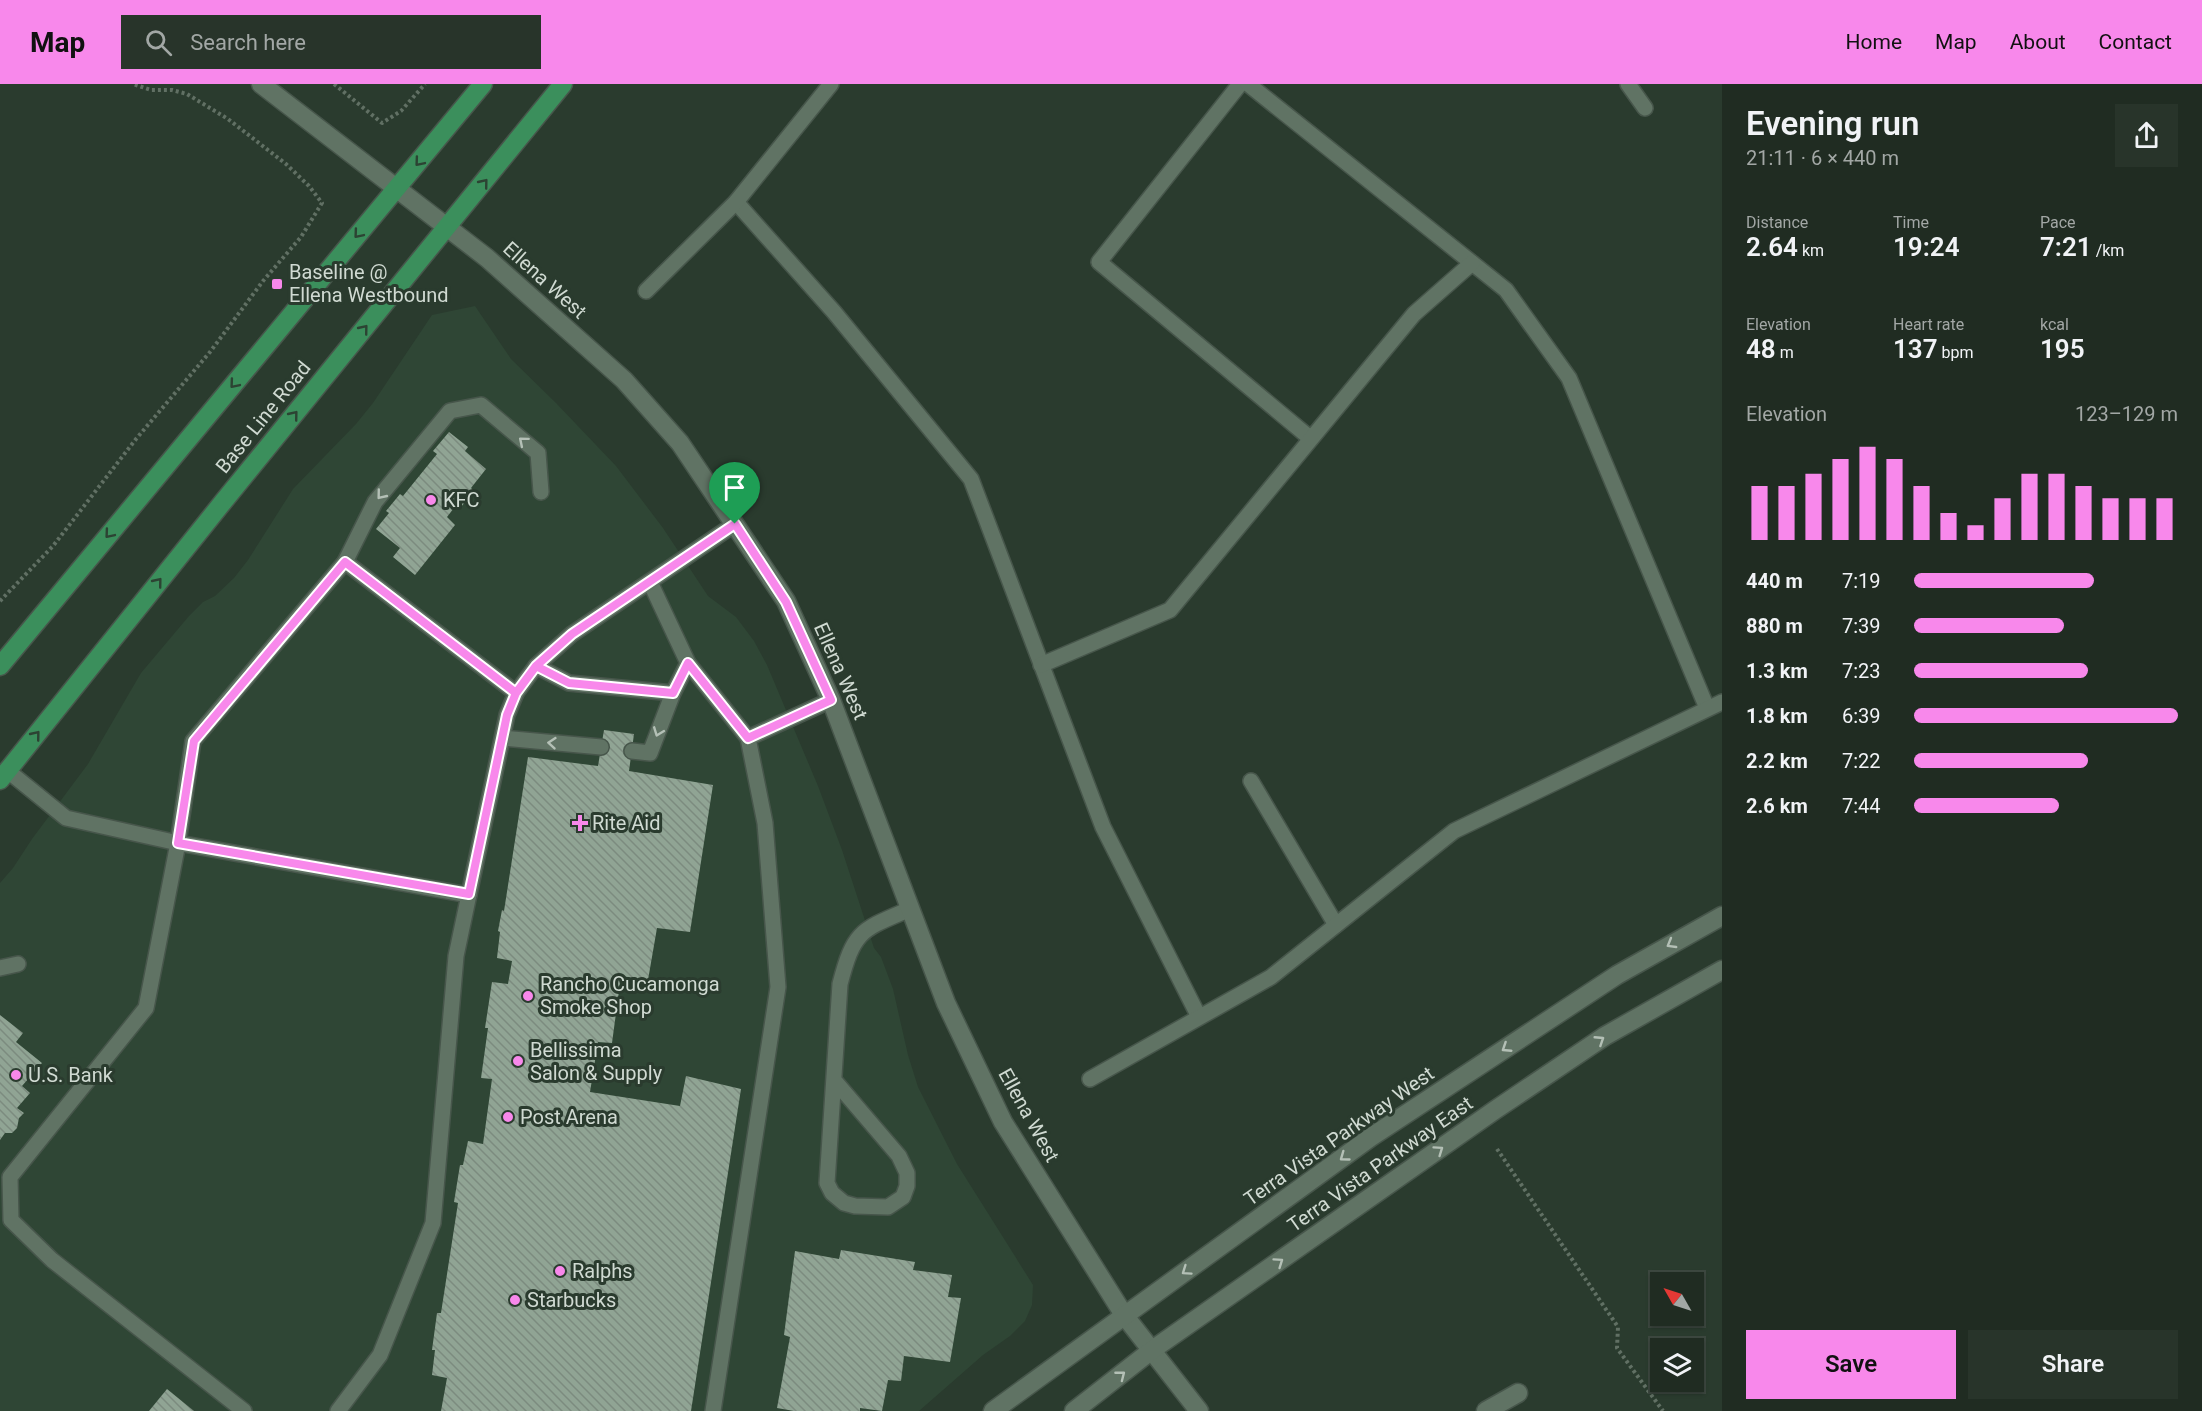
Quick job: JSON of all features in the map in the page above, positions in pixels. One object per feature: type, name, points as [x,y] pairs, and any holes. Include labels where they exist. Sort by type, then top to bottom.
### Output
[{"type":"main road","points":[[0,666],[483,84]]},
{"type":"main road","name":"Base Line Road","points":[[4,776],[223,502],[563,84]]},
{"type":"street","name":"Ellena West","points":[[261,84],[487,258],[624,380],[680,443],[786,602],[831,700],[946,1002],[1003,1122],[1124,1315],[1199,1411]]},
{"type":"street","name":"Terra Vista Parkway West","points":[[993,1411],[1371,1137],[1617,975],[1722,916]]},
{"type":"street","name":"Terra Vista Parkway East","points":[[1074,1411],[1152,1350],[1495,1110],[1605,1036],[1722,970]]},
{"type":"street","points":[[1486,1411],[1518,1393]]},
{"type":"lane","points":[[646,291],[736,202],[831,84]]},
{"type":"lane","points":[[1240,84],[1099,262],[1310,438]]},
{"type":"lane","points":[[1248,84],[1506,290],[1569,378],[1707,708]]},
{"type":"lane","points":[[1628,84],[1645,108]]},
{"type":"lane","points":[[736,202],[834,312],[971,479],[1103,827],[1199,1017]]},
{"type":"lane","points":[[1041,665],[1170,610],[1414,314],[1472,263]]},
{"type":"lane","points":[[241,1410],[52,1260],[10,1220],[5,1177],[146,1008],[178,843],[194,741],[345,562],[375,502],[450,411],[481,405],[538,453],[541,492]]},
{"type":"lane","points":[[338,1411],[380,1355],[433,1223],[456,956],[507,715],[516,693],[536,666],[572,634],[735,524]]},
{"type":"lane","points":[[345,562],[516,693]]},
{"type":"lane","points":[[650,582],[688,663],[748,738],[765,823],[778,987],[713,1411]]},
{"type":"lane","points":[[632,751],[650,753],[673,693],[688,663]]},
{"type":"lane","points":[[536,666],[569,683],[673,693]]},
{"type":"lane","points":[[748,738],[831,700]]},
{"type":"lane","points":[[1090,1079],[1271,977],[1454,831],[1722,702]]},
{"type":"lane","points":[[502,738],[601,747]]},
{"type":"lane","points":[[4,776],[66,818],[178,843],[469,894]]},
{"type":"lane","points":[[1251,781],[1336,925]]},
{"type":"lane","points":[[834,1080],[899,1156],[907,1173],[907,1186],[903,1197],[888,1207],[855,1206],[844,1203],[832,1193],[827,1183],[840,984],[848,953],[858,936],[871,926],[910,909]]},
{"type":"lane","points":[[0,968],[18,964]]},
{"type":"path","points":[[0,601],[53,546],[136,439],[210,352],[263,281],[301,237],[322,203],[309,186],[286,164],[228,119],[187,94],[172,90],[151,90],[133,84]]},
{"type":"path","points":[[334,84],[382,123],[401,111],[425,84]]},
{"type":"path","points":[[1497,1149],[1618,1327],[1617,1348],[1663,1411]]},
{"type":"shaded area","points":[[475,306],[511,359],[616,466],[663,528],[708,596],[736,617],[754,641],[767,665],[818,786],[842,850],[874,948],[881,957],[893,989],[918,1087],[957,1164],[1033,1285],[1032,1305],[1025,1321],[1010,1336],[983,1355],[919,1411],[0,1411],[0,883],[88,764],[141,673],[189,616],[234,578],[293,489],[356,424],[373,403],[432,315]]},
{"type":"building","name":"KFC","points":[[449,432],[468,447],[465,451],[486,469],[471,488],[474,491],[461,507],[457,504],[447,517],[455,525],[415,575],[393,557],[400,548],[376,529],[389,513],[386,511],[400,494],[403,496],[437,454],[433,451]]},
{"type":"building","points":[[604,730],[634,734],[629,771],[713,785],[690,932],[657,928],[648,980],[621,976],[612,1043],[598,1042],[590,1092],[680,1106],[686,1076],[741,1089],[691,1411],[441,1411],[447,1378],[432,1375],[435,1350],[432,1350],[437,1313],[441,1313],[458,1203],[454,1202],[460,1165],[463,1165],[468,1141],[483,1144],[492,1079],[481,1078],[488,1028],[485,1028],[492,982],[508,984],[512,961],[497,958],[500,932],[498,931],[502,910],[504,911],[528,757],[598,766]]},
{"type":"building","name":"U.S. Bank","points":[[0,1015],[23,1033],[16,1042],[42,1063],[22,1086],[30,1093],[17,1108],[24,1113],[19,1118],[17,1128],[12,1133],[5,1133],[0,1140]]},
{"type":"building","points":[[841,1250],[915,1262],[913,1270],[952,1275],[948,1297],[961,1298],[950,1362],[904,1356],[901,1381],[888,1380],[882,1411],[860,1408],[860,1411],[794,1411],[777,1408],[790,1337],[784,1335],[795,1251],[839,1259]]},
{"type":"building","points":[[167,1389],[194,1411],[149,1411]]},
{"type":"place","name":"Baseline @ Ellena Westbound","points":[[277,284]]},
{"type":"place","name":"KFC","points":[[431,500]]},
{"type":"place","name":"Rite Aid","points":[[580,823]]},
{"type":"place","name":"Rancho Cucamonga Smoke Shop","points":[[528,996]]},
{"type":"place","name":"Bellissima Salon & Supply","points":[[518,1061]]},
{"type":"place","name":"U.S. Bank","points":[[16,1075]]},
{"type":"place","name":"Post Arena","points":[[508,1117]]},
{"type":"place","name":"Ralphs","points":[[560,1271]]},
{"type":"place","name":"Starbucks","points":[[515,1300]]},
{"type":"route","points":[[735,524],[572,634],[536,666],[516,693],[507,715],[469,894],[178,843],[194,741],[345,562],[516,693],[536,666],[569,683],[673,693],[688,663],[748,738],[831,700],[786,602],[735,524]]}]
